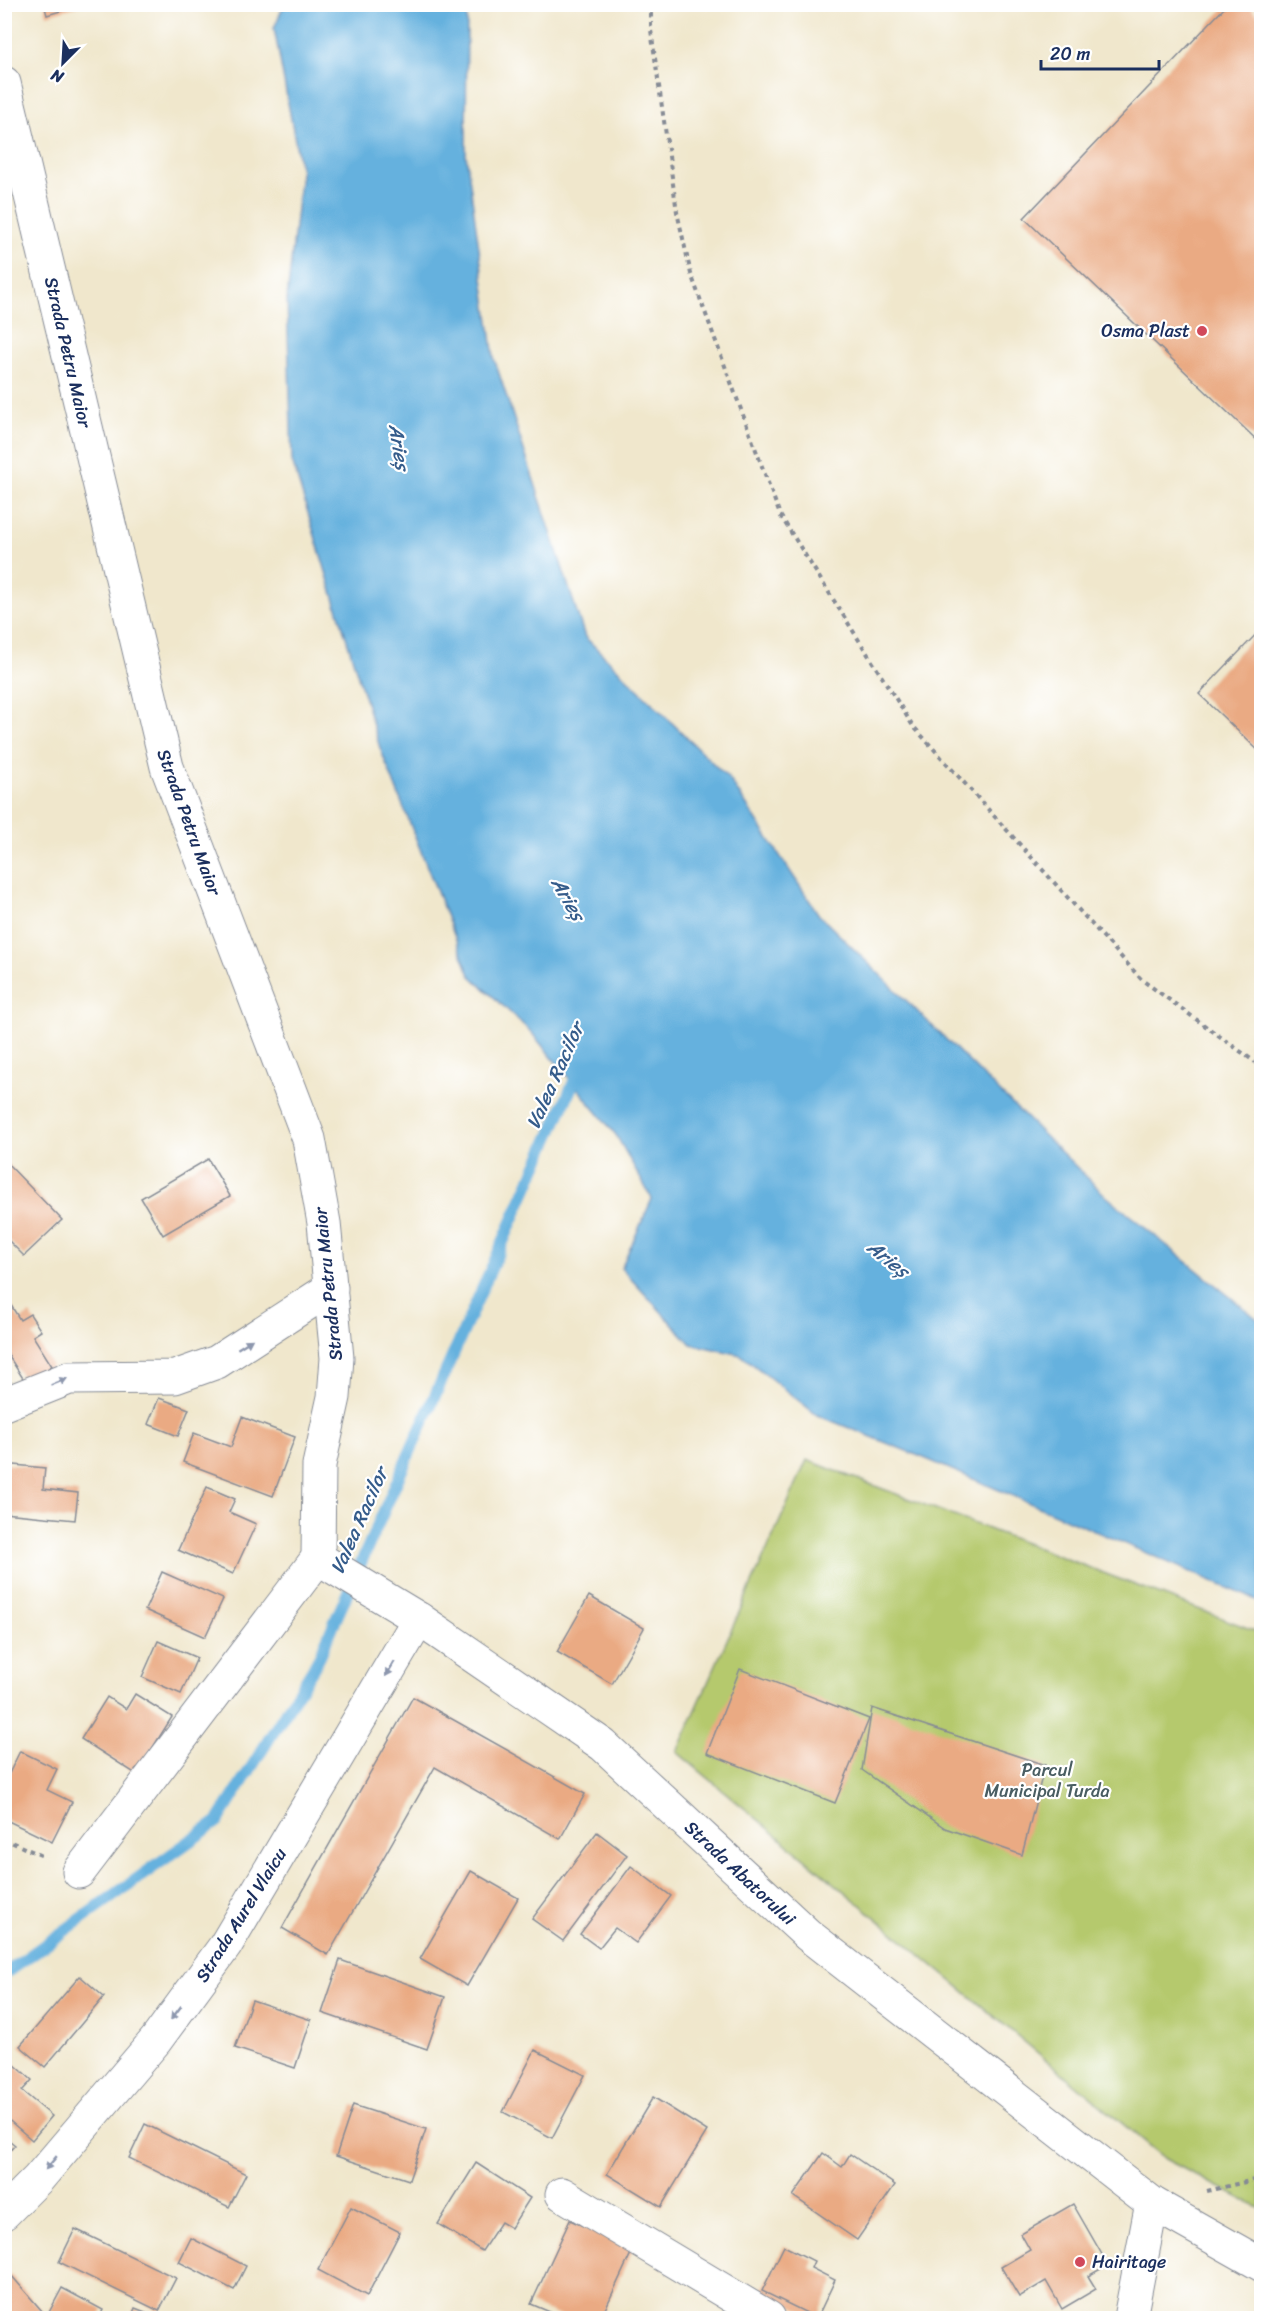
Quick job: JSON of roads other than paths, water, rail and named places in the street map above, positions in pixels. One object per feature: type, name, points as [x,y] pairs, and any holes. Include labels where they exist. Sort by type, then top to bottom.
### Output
[{"type":"street","name":"Strada Petru Maior","points":[[4,83],[166,766],[309,1139],[324,1223],[338,1359],[334,1397],[319,1465],[318,1558]]},
{"type":"street","points":[[4,1404],[69,1378],[176,1377],[217,1362],[331,1288]]},
{"type":"street","points":[[79,1872],[318,1558]]},
{"type":"street","name":"Strada Abatorului","points":[[318,1558],[419,1619],[603,1744],[808,1935],[1152,2203],[1262,2265]]},
{"type":"street","name":"Strada Aurel Vlaicu","points":[[4,2213],[38,2179],[156,2040],[225,1946],[419,1619]]},
{"type":"street","points":[[562,2194],[769,2319]]},
{"type":"street","points":[[1130,2319],[1152,2203]]},
{"type":"water","name":"Arieș","points":[[284,5],[467,5],[466,154],[494,358],[585,637],[730,780],[819,915],[1106,1196],[1261,1322],[1261,1602],[924,1458],[817,1415],[741,1355],[691,1344],[621,1268],[652,1199],[616,1135],[531,1032],[470,975],[380,748],[292,461],[287,299],[301,172],[274,28]]},
{"type":"waterway","name":"Valea Racilor","points":[[4,1974],[218,1821],[317,1662],[580,1068]]},
{"type":"place","name":"Osma Plast","points":[[1202,331]]},
{"type":"place","name":"Hairitage","points":[[1080,2262]]},
{"type":"park label","name":"Parcul Municipal Turda","points":[[1047,1780]]}]
